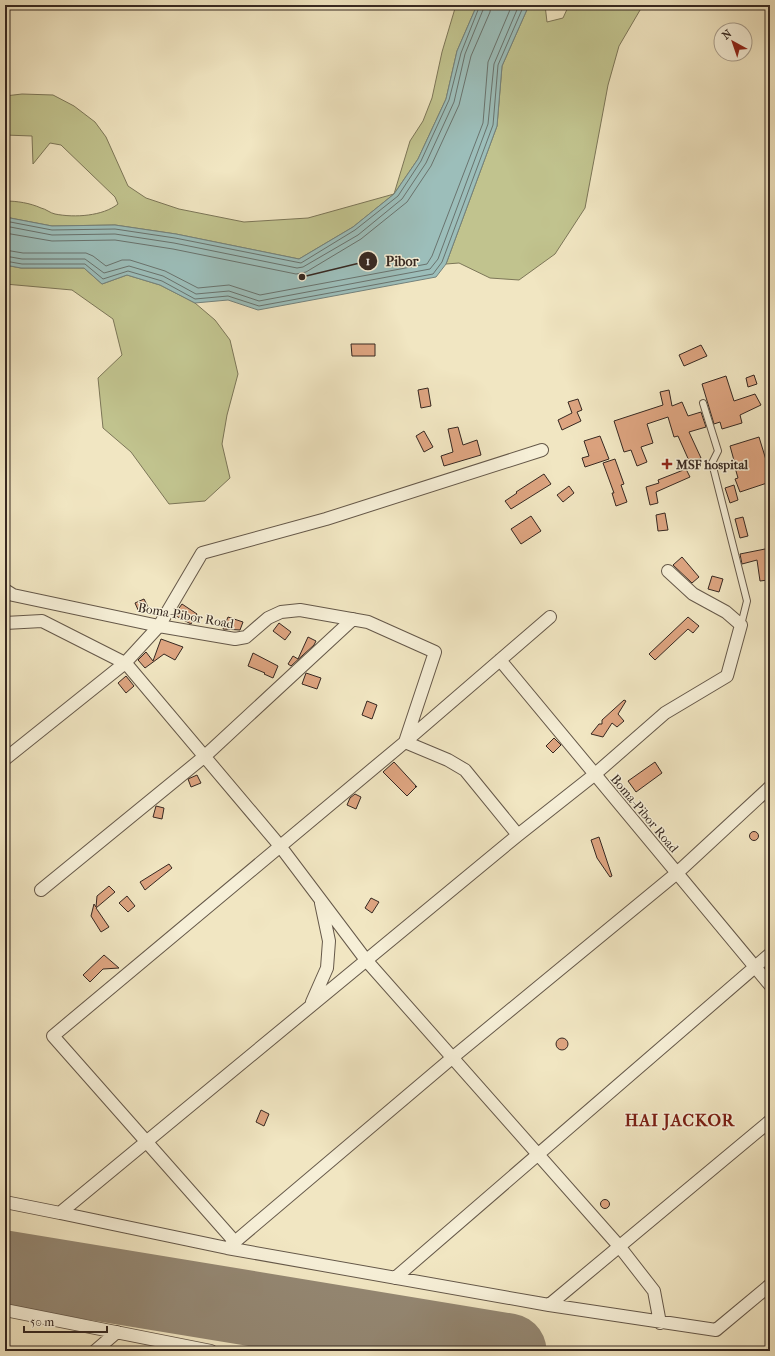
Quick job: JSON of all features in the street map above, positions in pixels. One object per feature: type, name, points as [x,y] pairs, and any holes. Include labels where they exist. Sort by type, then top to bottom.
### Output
[{"type":"street","points":[[5,759],[125,662],[159,626],[202,553],[326,520],[542,450]]},
{"type":"street","points":[[500,660],[594,775],[664,713],[727,676],[741,625],[726,612],[693,594],[668,571]]},
{"type":"street","name":"Boma-Pibor Road","points":[[5,590],[13,595],[159,626],[235,639],[246,637],[268,618],[281,612],[300,610],[353,618],[368,622],[435,652],[405,742]]},
{"type":"street","points":[[231,1245],[146,1141],[53,1036],[405,742],[550,617]]},
{"type":"street","points":[[41,890],[205,756],[353,618]]},
{"type":"street","points":[[5,623],[42,620],[125,662],[280,846],[366,960],[619,1246],[654,1291],[660,1323]]},
{"type":"street","points":[[405,742],[448,760],[465,770],[518,835]]},
{"type":"street","name":"Boma-Pibor Road","points":[[60,1213],[518,835],[594,775],[770,985]]},
{"type":"street","points":[[231,1245],[452,1058],[677,874],[770,787]]},
{"type":"street","points":[[311,1005],[327,968],[329,941],[320,900]]},
{"type":"street","points":[[395,1278],[770,954]]},
{"type":"street","points":[[549,1305],[770,1121]]},
{"type":"street","points":[[5,1202],[395,1278],[660,1323],[716,1330],[770,1285]]},
{"type":"street","points":[[5,1310],[211,1351]]},
{"type":"street","points":[[95,1351],[118,1332]]},
{"type":"lane","points":[[703,403],[718,451],[712,463],[747,601],[741,625]]},
{"type":"green space","points":[[456,5],[477,5],[457,51],[446,99],[418,159],[394,194],[410,141],[423,121],[432,98],[442,52]]},
{"type":"green space","points":[[529,5],[545,5],[547,22],[563,18],[569,5],[643,5],[619,46],[608,85],[585,208],[555,254],[519,280],[490,278],[459,263],[446,264],[497,126],[502,66]]},
{"type":"green space","points":[[22,94],[53,95],[74,106],[95,122],[106,137],[128,186],[146,198],[179,209],[244,222],[308,218],[394,194],[353,227],[299,259],[176,234],[115,225],[52,226],[5,217],[5,201],[28,204],[53,213],[71,216],[88,215],[105,211],[118,204],[115,197],[61,145],[50,143],[33,164],[32,136],[5,135],[5,96]]},
{"type":"green space","points":[[5,265],[21,268],[84,268],[102,284],[127,275],[160,285],[195,303],[215,320],[230,340],[238,374],[227,415],[222,444],[230,478],[205,501],[169,504],[131,452],[103,428],[98,378],[122,355],[113,319],[72,290],[5,284]]},
{"type":"water","points":[[477,5],[529,5],[502,66],[497,126],[446,264],[436,277],[258,310],[228,300],[195,303],[160,285],[127,275],[102,284],[84,268],[21,268],[5,265],[5,217],[52,226],[115,225],[176,234],[299,259],[353,227],[394,194],[418,159],[446,99],[457,51]]},
{"type":"building","points":[[351,344],[375,344],[375,356],[352,356]]},
{"type":"building","points":[[701,345],[707,356],[684,366],[679,355]]},
{"type":"building","points":[[754,375],[757,384],[748,387],[746,378]]},
{"type":"building","points":[[726,376],[734,401],[755,394],[761,405],[740,415],[742,423],[722,429],[720,422],[714,424],[702,384]]},
{"type":"building","points":[[428,388],[431,406],[421,408],[418,390]]},
{"type":"building","points":[[669,390],[672,406],[682,402],[688,416],[701,412],[706,427],[689,432],[701,458],[690,463],[678,436],[674,437],[668,417],[647,424],[653,443],[641,447],[647,462],[637,466],[631,450],[624,452],[614,421],[663,405],[660,392]]},
{"type":"building","points":[[578,399],[582,410],[577,412],[581,421],[562,430],[558,420],[572,413],[568,402]]},
{"type":"building","points":[[458,427],[463,445],[477,440],[481,455],[444,466],[441,456],[453,452],[448,429]]},
{"type":"building","points":[[424,431],[433,447],[424,452],[416,436]]},
{"type":"building","points":[[600,436],[609,459],[585,467],[582,458],[589,456],[584,441]]},
{"type":"building","points":[[759,437],[770,473],[770,482],[740,492],[735,479],[738,478],[730,446]]},
{"type":"building","points":[[615,459],[624,484],[621,485],[627,502],[616,506],[612,493],[614,493],[603,463]]},
{"type":"building","points":[[686,469],[690,477],[656,492],[658,503],[650,505],[646,487],[659,483],[658,480]]},
{"type":"building","points":[[544,474],[551,484],[511,509],[505,501]]},
{"type":"building","points":[[734,485],[738,500],[730,503],[725,488]]},
{"type":"building","points":[[569,486],[574,493],[563,502],[557,495]]},
{"type":"building","points":[[665,513],[668,530],[658,531],[656,515]]},
{"type":"building","points":[[531,516],[541,531],[521,544],[511,529]]},
{"type":"building","points":[[743,517],[748,536],[740,538],[735,519]]},
{"type":"building","points":[[770,548],[770,556],[766,557],[768,580],[760,581],[757,560],[742,564],[740,554]]},
{"type":"building","points":[[682,557],[699,577],[692,583],[673,565]]},
{"type":"building","points":[[712,576],[723,579],[719,592],[708,589]]},
{"type":"building","points":[[144,599],[148,607],[139,612],[135,603]]},
{"type":"building","points":[[182,604],[197,614],[191,624],[174,615]]},
{"type":"building","points":[[228,617],[243,622],[240,630],[223,629]]},
{"type":"building","points":[[688,617],[699,626],[693,633],[688,629],[655,660],[649,654]]},
{"type":"building","points":[[279,623],[291,632],[285,640],[273,631]]},
{"type":"building","points":[[308,637],[316,641],[314,645],[291,666],[288,664],[293,656],[298,659]]},
{"type":"building","points":[[161,639],[183,647],[175,660],[164,654],[145,668],[138,660],[146,652],[153,661]]},
{"type":"building","points":[[253,653],[278,666],[273,678],[248,666]]},
{"type":"building","points":[[306,673],[321,678],[317,689],[302,684]]},
{"type":"building","points":[[126,676],[134,686],[126,693],[118,683]]},
{"type":"building","points":[[624,700],[626,701],[618,714],[624,721],[617,727],[612,723],[603,737],[591,734],[599,724],[602,724],[602,720]]},
{"type":"building","points":[[367,701],[377,705],[372,719],[362,715]]},
{"type":"building","points":[[554,738],[561,745],[553,753],[546,746]]},
{"type":"building","points":[[394,762],[417,787],[415,786],[416,787],[407,796],[383,772]]},
{"type":"building","points":[[655,762],[662,773],[636,792],[628,781]]},
{"type":"building","points":[[197,775],[201,783],[191,787],[188,779]]},
{"type":"building","points":[[355,794],[361,797],[356,809],[347,805],[350,798]]},
{"type":"building","points":[[156,806],[164,808],[162,819],[153,817]]},
{"type":"building","points":[[752,832],[756,832],[758,836],[756,840],[752,840],[750,838],[750,834]]},
{"type":"building","points":[[599,837],[612,876],[610,877],[597,858],[591,840]]},
{"type":"building","points":[[169,864],[172,868],[145,890],[140,882]]},
{"type":"building","points":[[109,886],[115,892],[96,908],[109,927],[101,932],[91,916],[94,904],[96,907],[97,896]]},
{"type":"building","points":[[127,896],[135,906],[128,912],[119,903]]},
{"type":"building","points":[[371,898],[379,902],[372,913],[365,908]]},
{"type":"building","points":[[104,955],[119,968],[103,969],[90,982],[83,975]]},
{"type":"building","points":[[562,1038],[566,1040],[568,1044],[566,1048],[562,1050],[558,1048],[556,1044],[558,1040]]},
{"type":"building","points":[[261,1110],[269,1114],[264,1126],[256,1122]]},
{"type":"building","points":[[605,1199],[610,1204],[605,1209],[600,1204]]},
{"type":"runway","points":[[5,1268],[509,1351]]},
{"type":"place","name":"Pibor","points":[[302,277]]},
{"type":"place","name":"MSF hospital","points":[[667,464]]},
{"type":"district","name":"HAI JACKOR","points":[[680,1120]]}]
